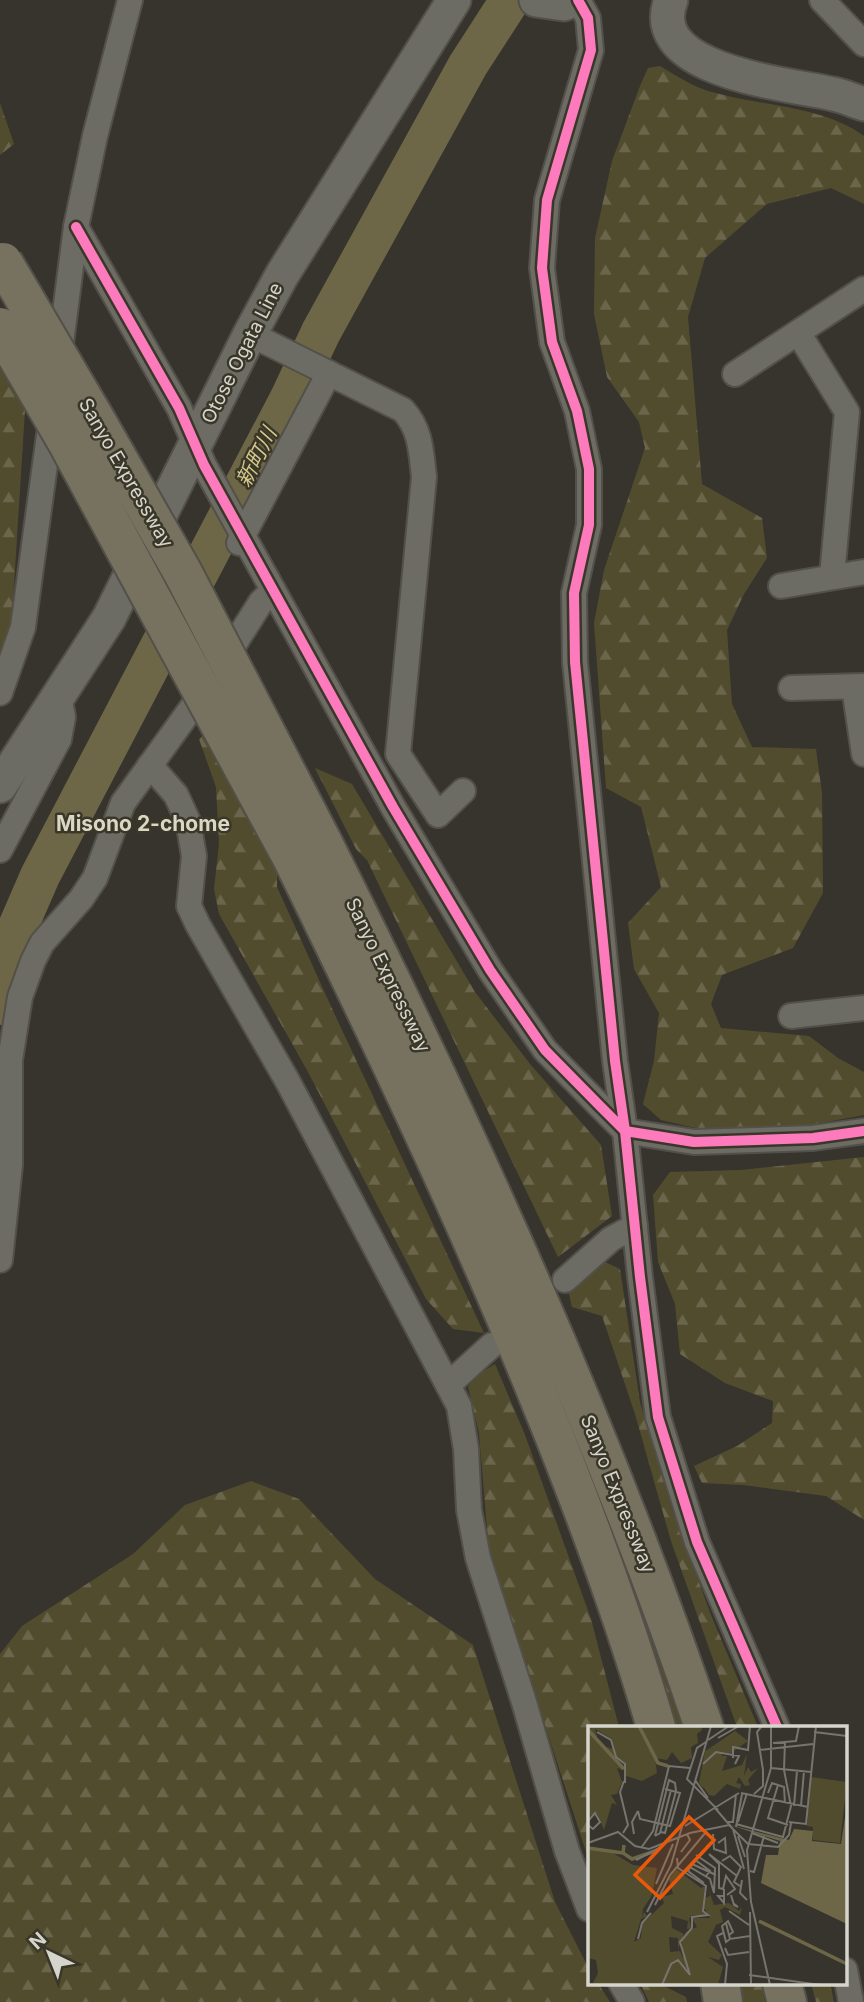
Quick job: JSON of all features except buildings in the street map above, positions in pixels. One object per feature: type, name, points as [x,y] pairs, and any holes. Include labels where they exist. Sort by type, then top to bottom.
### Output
[{"type":"highway","name":"Sanyo Expressway","points":[[0,258],[183,573],[307,849],[433,1150],[487,1271],[589,1520],[632,1643],[656,1726]]},
{"type":"highway","name":"Sanyo Expressway","points":[[0,327],[307,849],[387,969],[494,1199],[625,1507],[705,1726]]},
{"type":"highway","points":[[720,1984],[723,2002]]},
{"type":"highway","points":[[782,1984],[788,2002]]},
{"type":"main road","name":"Otose Ogata Line","points":[[0,786],[109,618],[200,455],[258,338],[298,248],[454,0]]},
{"type":"main road","points":[[537,1],[564,4],[572,0]]},
{"type":"main road","points":[[671,0],[666,13],[668,30],[696,57],[723,70],[836,94],[864,104]]},
{"type":"street","points":[[0,693],[23,627],[76,227],[95,136],[130,0]]},
{"type":"street","points":[[578,0],[588,18],[591,50],[547,200],[542,268],[552,342],[577,411],[589,469],[589,525],[575,593],[575,662],[601,942],[658,1417],[697,1542],[777,1726]]},
{"type":"street","points":[[822,0],[864,44]]},
{"type":"street","points":[[76,227],[179,408],[240,537],[273,590],[393,807],[490,970],[545,1050],[625,1131],[694,1142],[813,1138],[864,1131]]},
{"type":"street","points":[[735,374],[864,289]]},
{"type":"street","points":[[799,334],[847,412],[832,576]]},
{"type":"street","points":[[258,338],[402,411],[413,422],[420,439],[424,477],[398,754],[438,815],[463,791]]},
{"type":"street","points":[[240,537],[326,372]]},
{"type":"street","points":[[781,586],[864,572]]},
{"type":"street","points":[[0,1260],[10,1165],[10,1060],[20,997],[42,943],[81,899],[95,878],[123,803],[211,681],[261,602],[273,590]]},
{"type":"street","points":[[791,688],[859,687],[864,754]]},
{"type":"street","points":[[0,850],[59,740],[63,717],[59,695]]},
{"type":"street","points":[[150,765],[176,795],[188,821],[194,856],[189,906],[198,925],[288,1082],[458,1406],[466,1449],[469,1510],[478,1558],[524,1702],[567,1851],[588,1906]]},
{"type":"street","points":[[791,1016],[864,1008]]},
{"type":"street","points":[[565,1280],[611,1239],[635,1226]]},
{"type":"street","points":[[448,1385],[492,1345]]},
{"type":"street","points":[[846,1975],[851,2002]]},
{"type":"street","points":[[622,1984],[632,2002]]},
{"type":"green space","points":[[660,66],[708,91],[809,112],[829,118],[864,136],[864,204],[831,188],[767,204],[705,258],[688,317],[702,484],[762,518],[767,558],[744,594],[727,630],[732,704],[752,747],[816,749],[822,793],[823,893],[793,948],[722,975],[711,1004],[721,1028],[809,1036],[838,1058],[864,1072],[864,1115],[805,1126],[704,1130],[661,1120],[643,1104],[654,1061],[659,1013],[634,969],[628,923],[661,887],[641,807],[606,788],[594,623],[604,570],[645,448],[639,422],[607,377],[594,314],[595,238],[612,161],[640,86],[648,68]]},
{"type":"green space","points":[[0,103],[14,144],[0,155]]},
{"type":"green space","points":[[0,352],[26,395],[12,616],[0,657]]},
{"type":"green space","points":[[205,733],[277,870],[277,887],[484,1333],[453,1329],[426,1299],[308,1072],[219,914],[214,889],[219,844],[216,787],[199,739]]},
{"type":"green space","points":[[315,768],[352,784],[475,992],[530,1064],[601,1145],[612,1216],[558,1257],[367,860],[356,849]]},
{"type":"green space","points":[[864,1157],[864,1520],[826,1496],[743,1485],[702,1483],[694,1466],[737,1446],[772,1423],[773,1401],[725,1383],[680,1354],[675,1304],[658,1262],[653,1195],[670,1172],[741,1170]]},
{"type":"green space","points":[[603,1261],[620,1269],[640,1402],[672,1509],[711,1615],[758,1726],[737,1726],[671,1541],[635,1414],[602,1316],[572,1307],[568,1290]]},
{"type":"green space","points":[[495,1364],[525,1435],[591,1619],[619,1726],[588,1726],[588,1858],[489,1552],[479,1433],[468,1387],[474,1377]]},
{"type":"green space","points":[[251,1481],[299,1499],[375,1579],[473,1645],[555,1902],[588,1967],[588,1984],[599,1984],[610,2002],[0,2002],[0,1654],[22,1626],[133,1554],[185,1505]]},
{"type":"green space","points":[[631,1575],[685,1726],[672,1726],[626,1577]]},
{"type":"green space","points":[[640,1984],[660,1984],[686,1997],[687,2002],[649,2002]]},
{"type":"green space","points":[[737,1984],[761,1984],[765,2002],[741,2002]]},
{"type":"green space","points":[[811,1984],[830,1984],[834,2002],[816,2002]]},
{"type":"waterway","name":"新町川","points":[[0,1005],[17,929],[40,876],[290,398],[321,332],[468,65],[510,0]]},
{"type":"cycle path","points":[[578,0],[588,18],[591,50],[547,200],[542,268],[552,342],[577,411],[589,469],[589,525],[574,593],[575,662],[615,1061],[658,1417],[697,1542],[777,1726]]},
{"type":"cycle path","points":[[76,227],[179,408],[204,465],[393,807],[490,970],[545,1050],[625,1131],[694,1142],[813,1138],[864,1131]]},
{"type":"district","name":"Misono 2-chome","points":[[143,823]]}]
